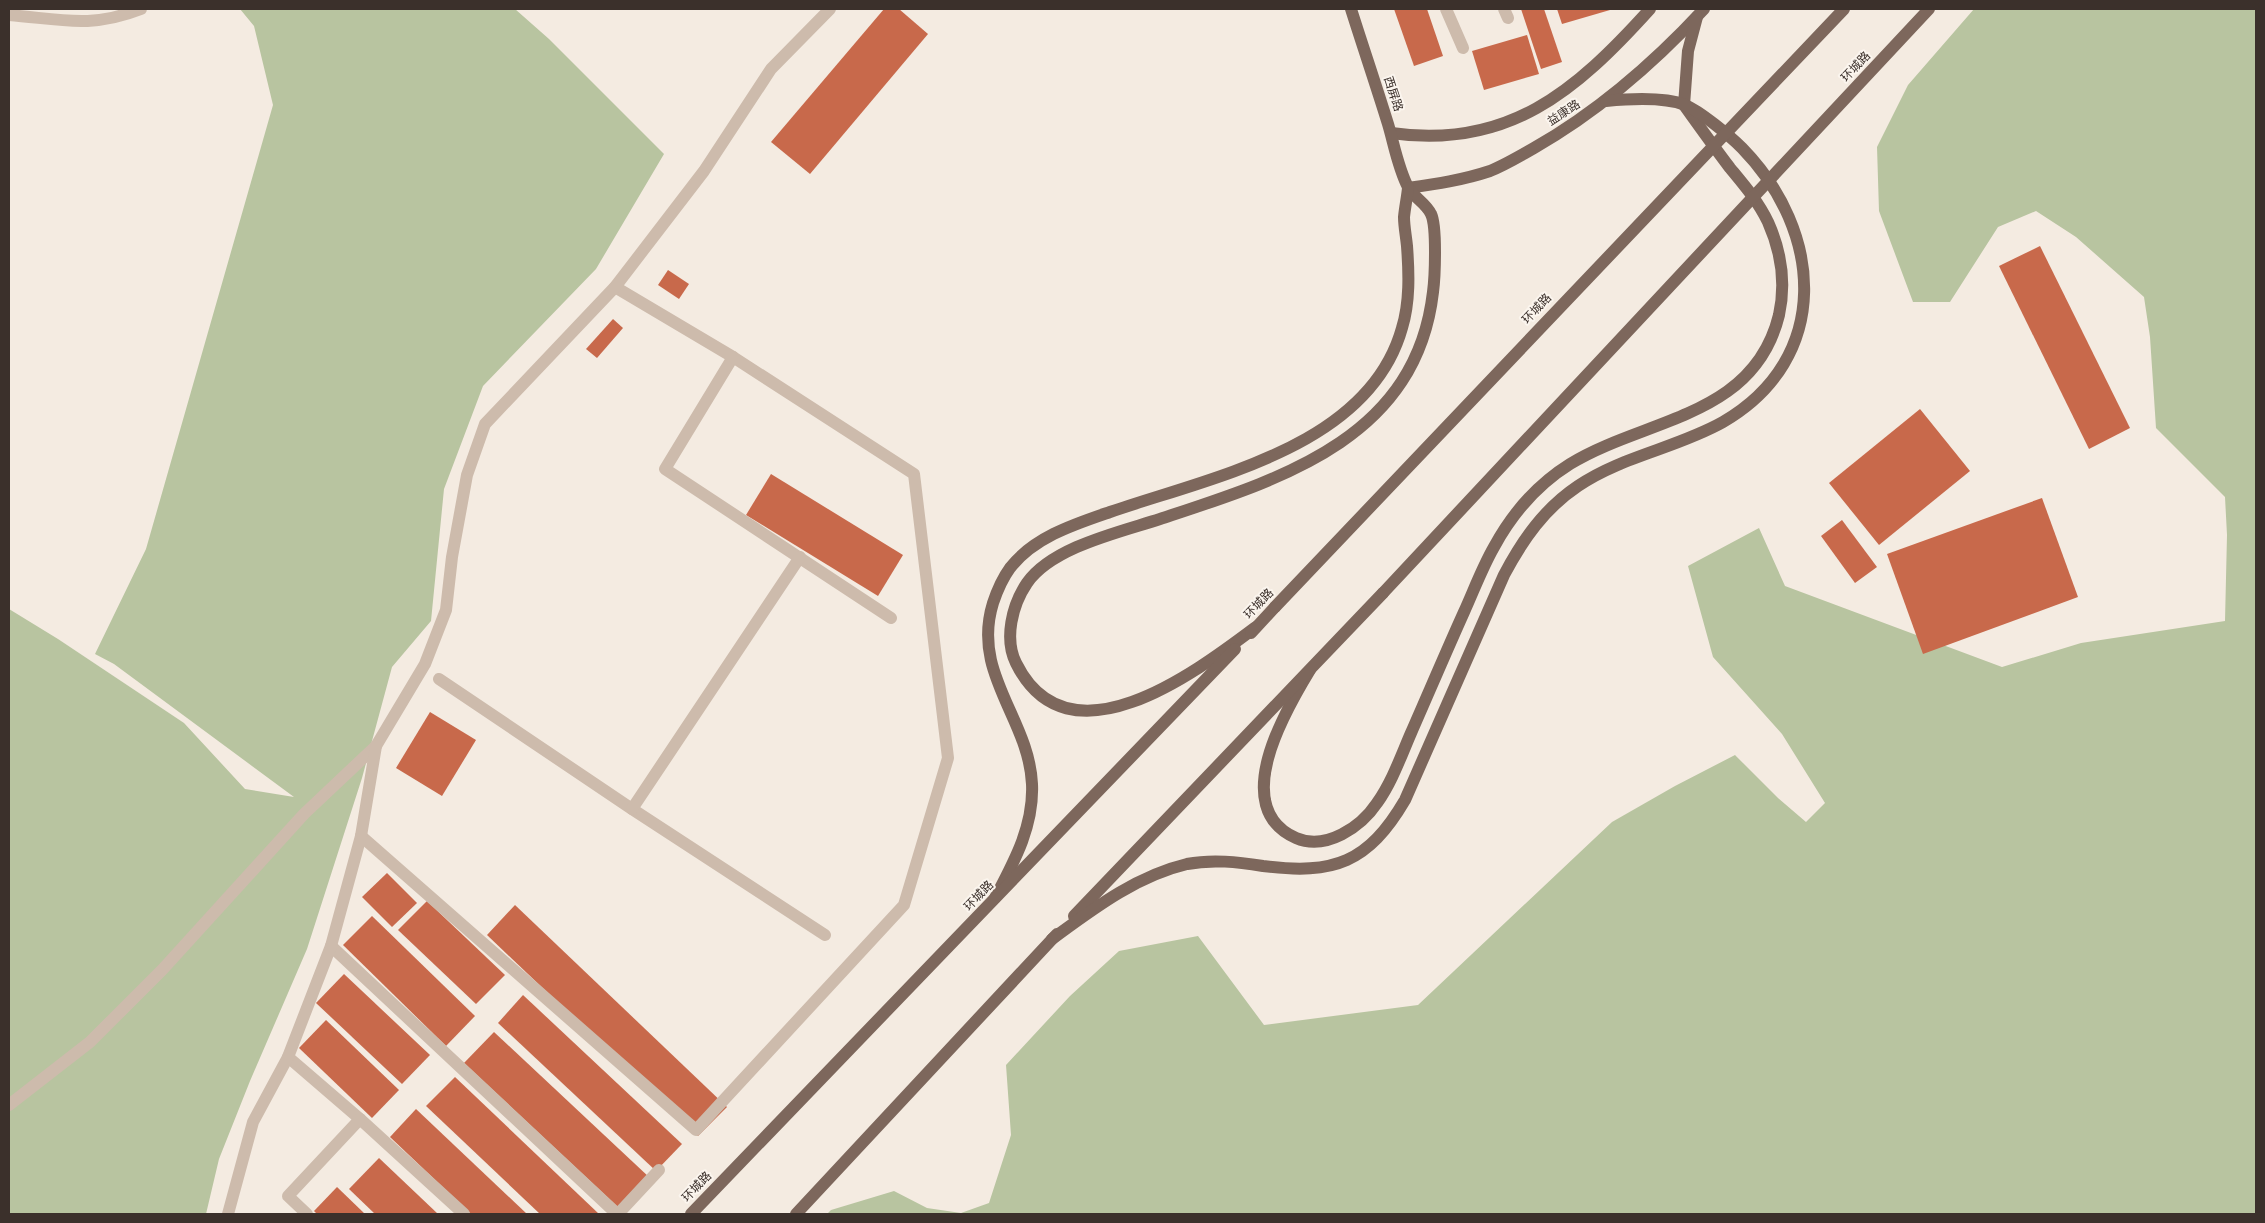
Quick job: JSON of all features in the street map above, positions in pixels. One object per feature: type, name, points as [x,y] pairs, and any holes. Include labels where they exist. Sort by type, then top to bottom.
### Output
[{"type":"main road","name":"西屏路","points":[[1351,9],[1408,188]]},
{"type":"main road","name":"益康路","points":[[1391,133],[1425,137],[1457,136],[1484,131],[1522,117],[1575,82],[1616,45],[1650,9]]},
{"type":"main road","name":"环城路","points":[[691,1214],[1275,607],[1656,204],[1844,9]]},
{"type":"main road","name":"环城路","points":[[796,1214],[1033,959],[1383,593],[1929,9]]},
{"type":"main road","name":"益康路","points":[[1408,188],[1459,181],[1492,170],[1551,138],[1606,101],[1639,74],[1700,13]]},
{"type":"main road","points":[[1310,670],[1289,707],[1273,744],[1264,788],[1268,810],[1277,824],[1292,836],[1316,842],[1331,839],[1351,828],[1378,802],[1400,758],[1484,565],[1502,532],[1523,505],[1554,475],[1580,458],[1620,440],[1687,415],[1712,402],[1737,384],[1757,362],[1772,335],[1781,306],[1782,276],[1777,245],[1759,205],[1684,105],[1688,51],[1700,13]]},
{"type":"main road","points":[[1052,940],[1123,890],[1175,868],[1197,862],[1218,861],[1289,869],[1314,868],[1343,862],[1367,848],[1386,829],[1405,800],[1504,575],[1521,544],[1540,520],[1568,492],[1593,476],[1632,459],[1695,436],[1724,421],[1752,400],[1776,374],[1796,334],[1803,307],[1804,266],[1795,229],[1778,194],[1754,162],[1726,135],[1684,105],[1642,100],[1606,101]]},
{"type":"main road","points":[[1256,626],[1195,668],[1146,696],[1113,709],[1090,712],[1064,708],[1050,702],[1037,693],[1020,672],[1013,657],[1010,643],[1011,623],[1021,593],[1034,575],[1052,560],[1090,543],[1280,476],[1334,447],[1366,424],[1383,407],[1399,388],[1414,362],[1424,335],[1433,296],[1434,251],[1432,214],[1408,188]]},
{"type":"main road","points":[[995,898],[1023,840],[1030,815],[1032,794],[1031,772],[1026,752],[995,676],[988,651],[989,619],[997,591],[1005,575],[1026,552],[1048,538],[1094,518],[1226,473],[1280,452],[1322,429],[1364,395],[1387,364],[1402,328],[1408,283],[1404,218],[1408,188]]},
{"type":"street","points":[[9,15],[56,22],[84,22],[115,18],[141,9]]},
{"type":"street","points":[[9,1105],[90,1042],[164,969],[304,814],[376,746],[425,664],[446,610],[452,557],[467,475],[486,424],[615,287],[704,171],[771,69],[830,9]]},
{"type":"street","points":[[1446,9],[1463,48]]},
{"type":"street","points":[[361,836],[696,1130],[904,905],[948,758],[914,474],[733,357],[615,287]]},
{"type":"street","points":[[733,357],[666,469],[891,618]]},
{"type":"street","points":[[632,809],[800,557]]},
{"type":"street","points":[[438,679],[825,935]]},
{"type":"street","points":[[228,1214],[253,1122],[288,1057],[331,946],[361,836],[376,746]]},
{"type":"street","points":[[331,946],[618,1214],[659,1170]]},
{"type":"street","points":[[288,1057],[360,1119],[464,1214]]},
{"type":"street","points":[[307,1214],[288,1196],[360,1119]]},
{"type":"green space","points":[[240,9],[515,9],[549,39],[664,154],[596,269],[483,386],[444,489],[431,621],[392,667],[362,778],[307,949],[250,1081],[219,1159],[206,1214],[9,1214],[9,609],[58,639],[184,723],[245,789],[294,797],[114,664],[95,654],[146,549],[273,105],[254,26]]},
{"type":"green space","points":[[1974,9],[2256,9],[2256,1214],[827,1214],[831,1210],[894,1191],[927,1208],[961,1213],[989,1203],[1011,1135],[1006,1065],[1070,996],[1119,951],[1198,936],[1264,1025],[1418,1005],[1612,822],[1735,755],[1778,798],[1806,822],[1825,803],[1782,734],[1713,657],[1688,566],[1759,528],[1785,586],[2002,667],[2081,643],[2225,621],[2227,535],[2225,497],[2156,428],[2150,337],[2144,297],[2076,237],[2036,211],[1998,227],[1950,302],[1913,302],[1879,211],[1877,147],[1908,85]]},
{"type":"building","points":[[884,9],[899,9],[928,34],[810,174],[771,142]]},
{"type":"building","points":[[1394,9],[1427,9],[1443,56],[1414,66]]},
{"type":"building","points":[[1521,9],[1544,9],[1562,62],[1541,69]]},
{"type":"building","points":[[1557,9],[1610,9],[1610,10],[1562,24]]},
{"type":"building","points":[[1527,35],[1539,74],[1484,90],[1472,51]]},
{"type":"building","points":[[2040,246],[2130,428],[2089,449],[1999,266]]},
{"type":"building","points":[[668,270],[689,284],[679,299],[658,285]]},
{"type":"building","points":[[613,319],[623,328],[597,358],[586,349]]},
{"type":"building","points":[[1920,409],[1970,471],[1879,545],[1829,483]]},
{"type":"building","points":[[771,474],[903,555],[878,596],[746,515]]},
{"type":"building","points":[[2042,498],[2078,597],[1923,654],[1887,554]]},
{"type":"building","points":[[1842,520],[1877,567],[1855,583],[1821,536]]},
{"type":"building","points":[[430,712],[476,740],[442,796],[396,768]]},
{"type":"building","points":[[387,873],[417,903],[392,927],[362,897]]},
{"type":"building","points":[[427,901],[505,975],[476,1004],[398,930]]},
{"type":"building","points":[[515,905],[727,1107],[698,1136],[487,935]]},
{"type":"building","points":[[372,916],[475,1016],[446,1046],[343,945]]},
{"type":"building","points":[[344,974],[430,1055],[402,1084],[316,1003]]},
{"type":"building","points":[[523,995],[682,1144],[656,1171],[498,1023]]},
{"type":"building","points":[[326,1020],[399,1090],[372,1118],[299,1048]]},
{"type":"building","points":[[494,1032],[650,1178],[620,1209],[464,1063]]},
{"type":"building","points":[[455,1077],[599,1214],[540,1214],[426,1106]]},
{"type":"building","points":[[416,1109],[527,1214],[471,1214],[390,1137]]},
{"type":"building","points":[[379,1158],[438,1214],[375,1214],[349,1189]]},
{"type":"building","points":[[337,1187],[365,1214],[317,1214],[314,1211]]}]
